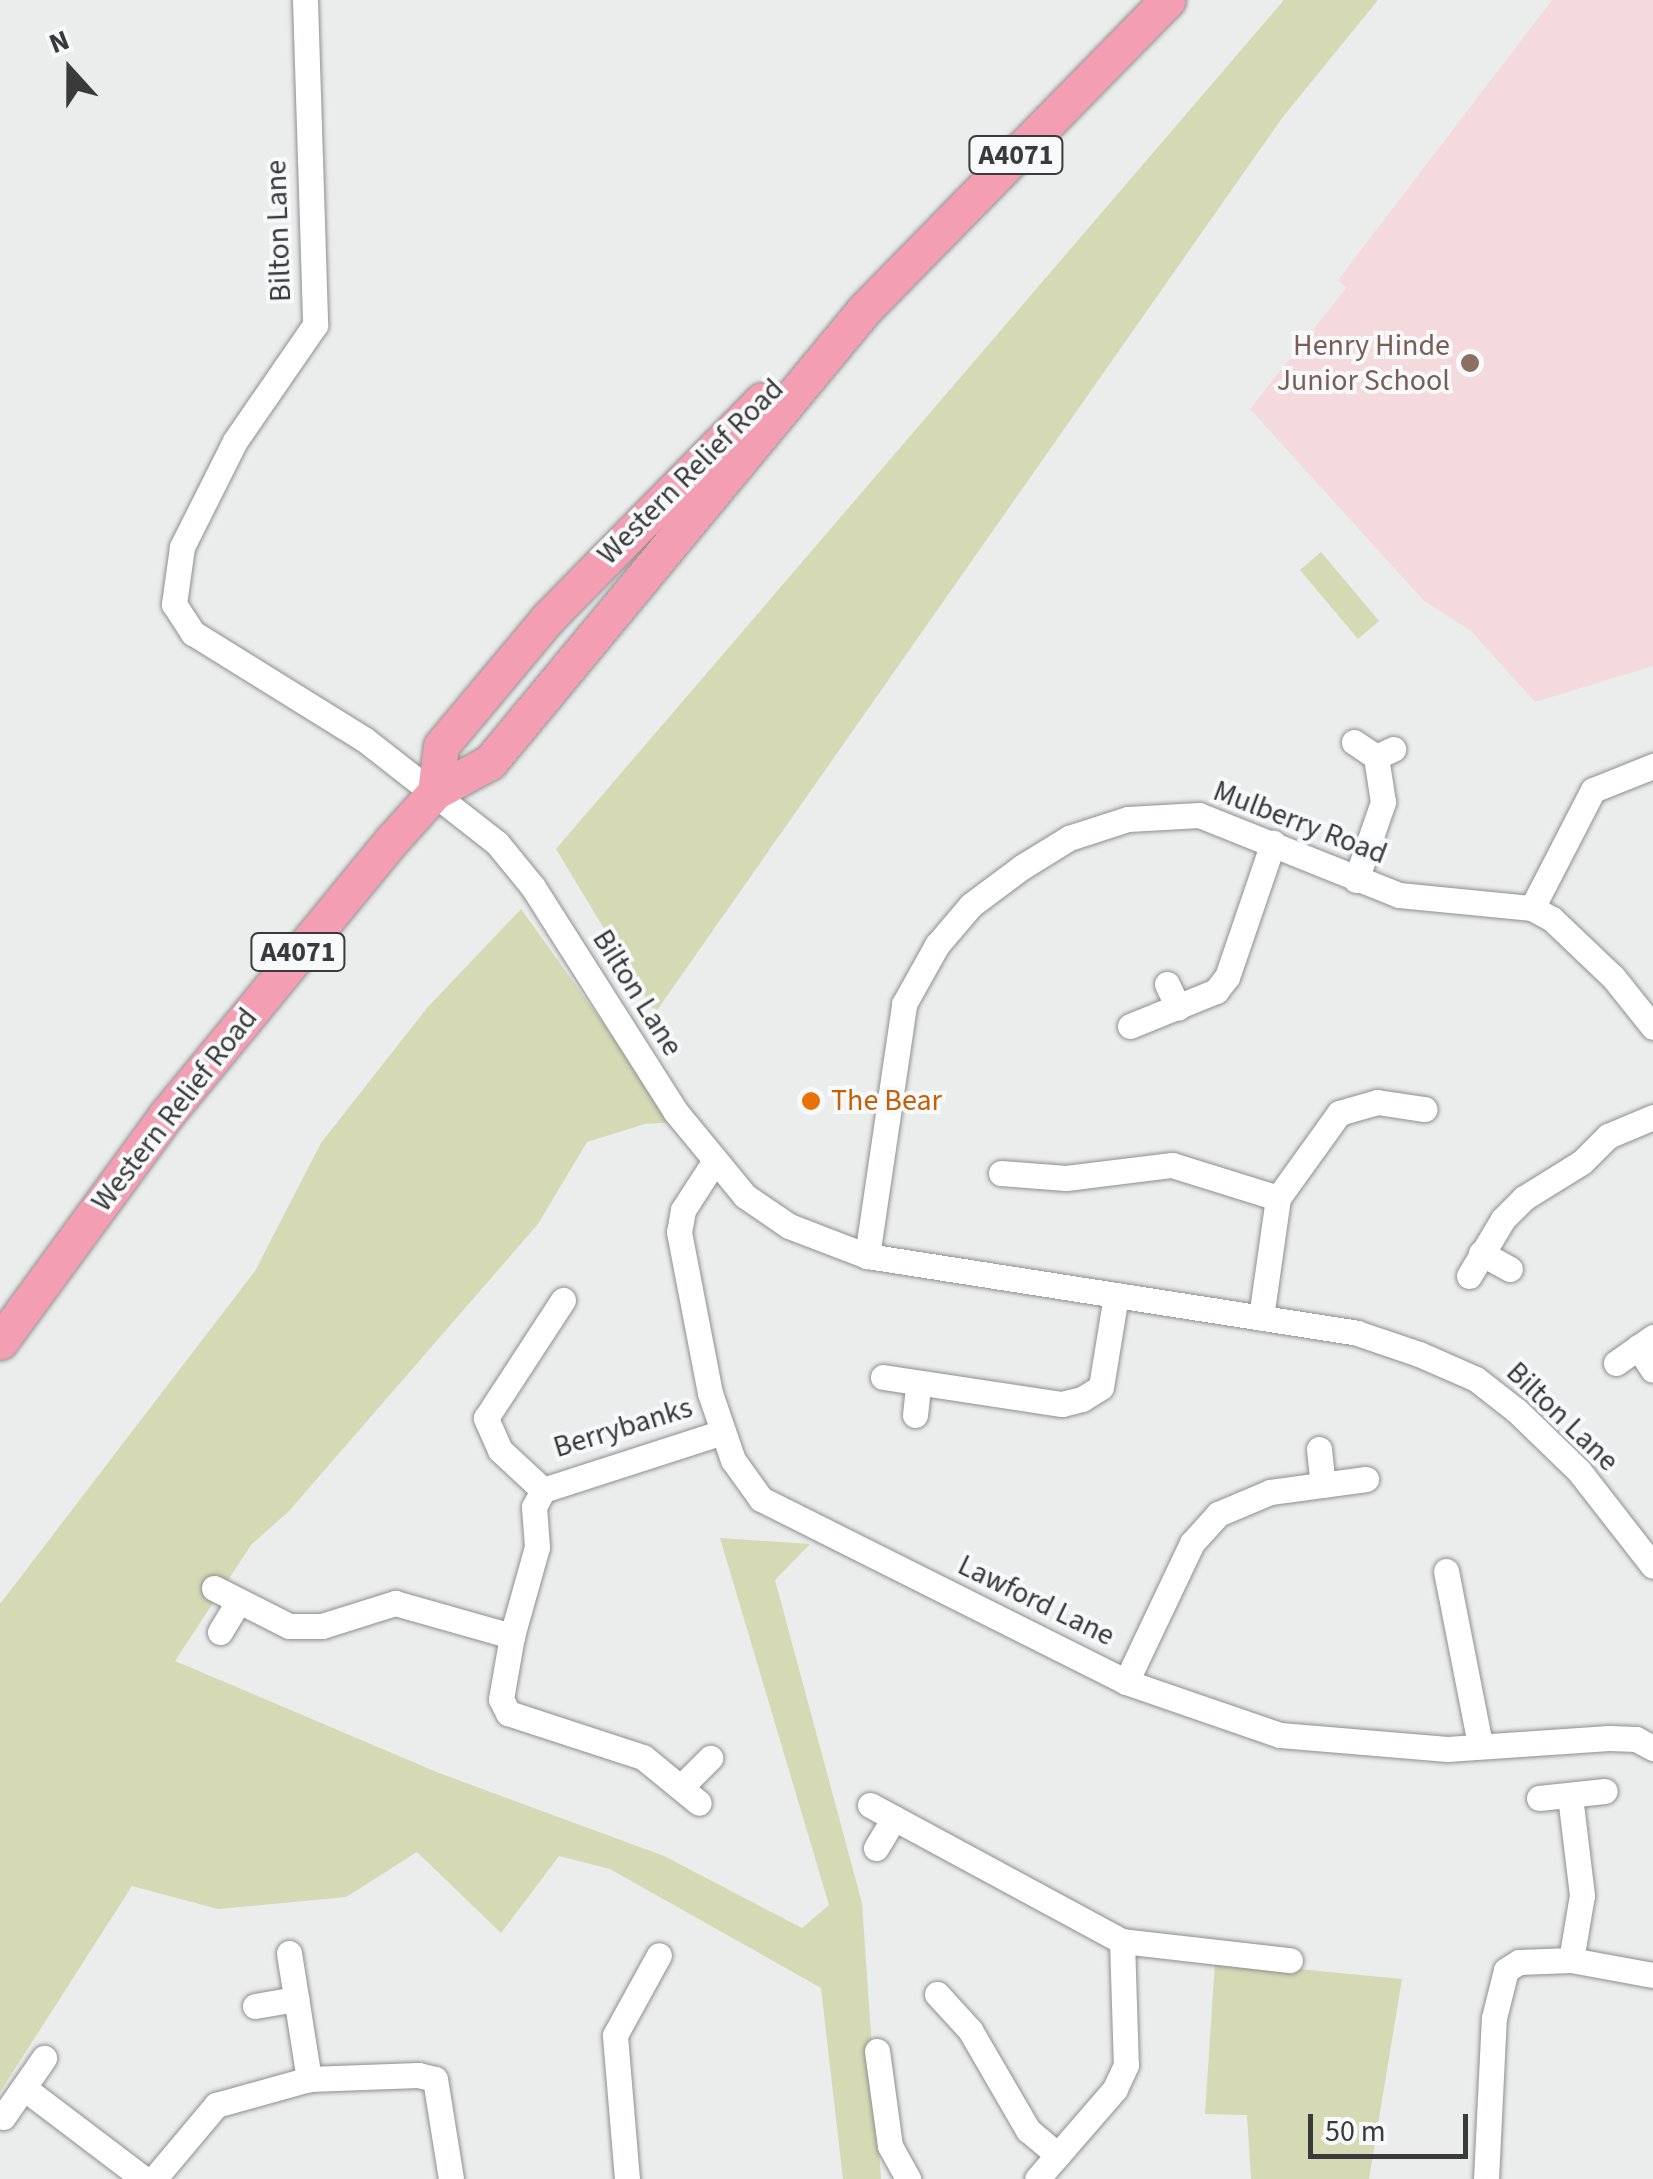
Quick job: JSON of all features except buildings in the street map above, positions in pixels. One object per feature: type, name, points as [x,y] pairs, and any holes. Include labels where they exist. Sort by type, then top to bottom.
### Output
[{"type":"highway","name":"Western Relief Road","points":[[0,1342],[166,1115],[435,792],[490,762],[864,310],[1168,0]]},
{"type":"highway","name":"Western Relief Road","points":[[435,792],[441,746],[548,618],[805,356],[864,310]]},
{"type":"street","name":"Bilton Lane","points":[[305,0],[315,325],[235,441],[182,547],[174,604],[193,633],[364,739],[497,843],[533,887],[626,1038],[714,1162],[745,1196],[789,1226],[866,1256],[1356,1332],[1476,1380],[1579,1471],[1648,1550]]},
{"type":"street","points":[[1354,742],[1385,753],[1383,802],[1356,880]]},
{"type":"street","points":[[1653,766],[1592,790],[1532,908],[1552,918],[1613,977],[1653,1027]]},
{"type":"street","name":"Mulberry Road","points":[[866,1256],[904,1004],[937,945],[971,905],[1069,838],[1128,819],[1199,815],[1356,880],[1427,901],[1532,908]]},
{"type":"street","points":[[1130,1026],[1216,991],[1227,978],[1272,843]]},
{"type":"street","points":[[1167,984],[1178,1008]]},
{"type":"street","points":[[1260,1318],[1278,1198],[1340,1114],[1399,1091],[1424,1108]]},
{"type":"street","points":[[1469,1276],[1503,1219],[1536,1188],[1582,1162],[1608,1136],[1653,1118]]},
{"type":"street","name":"Lawford Lane","points":[[714,1162],[683,1210],[679,1232],[710,1393],[723,1432],[749,1486],[777,1509],[1126,1682],[1280,1735],[1379,1747],[1609,1738],[1636,1739],[1653,1748]]},
{"type":"street","points":[[1001,1174],[1026,1191],[1172,1166],[1278,1198]]},
{"type":"street","points":[[1481,1253],[1510,1268]]},
{"type":"street","points":[[883,1377],[1062,1404],[1082,1400],[1101,1387],[1116,1295]]},
{"type":"street","name":"Berrybanks","points":[[543,1490],[500,1450],[486,1418],[564,1300]]},
{"type":"street","points":[[1616,1363],[1646,1342],[1653,1370]]},
{"type":"street","points":[[914,1415],[918,1385]]},
{"type":"street","name":"Berrybanks","points":[[710,1758],[690,1794],[643,1757],[508,1713],[500,1699],[512,1636],[537,1547],[534,1507],[543,1490],[723,1432]]},
{"type":"street","points":[[1319,1448],[1323,1485]]},
{"type":"street","points":[[1126,1682],[1192,1543],[1218,1514],[1270,1492],[1366,1479]]},
{"type":"street","points":[[1446,1571],[1480,1745]]},
{"type":"street","points":[[214,1588],[237,1604],[302,1628],[396,1603],[512,1636]]},
{"type":"street","points":[[220,1632],[237,1604]]},
{"type":"street","points":[[1539,1798],[1605,1791]]},
{"type":"street","points":[[1570,1796],[1582,1894],[1571,1960]]},
{"type":"street","points":[[870,1805],[1122,1941],[1290,1960]]},
{"type":"street","points":[[876,1848],[894,1818]]},
{"type":"street","points":[[1037,2179],[1116,2089],[1126,2065],[1122,1941]]},
{"type":"street","points":[[289,1953],[309,2080]]},
{"type":"street","points":[[627,2179],[615,2034],[660,1955]]},
{"type":"street","points":[[1486,2179],[1497,1991],[1506,1970],[1519,1962],[1571,1960],[1653,1975]]},
{"type":"street","points":[[938,1994],[970,2030],[1028,2130],[1058,2155]]},
{"type":"street","points":[[254,2006],[296,1999]]},
{"type":"street","points":[[877,2052],[890,2146],[908,2179]]},
{"type":"street","points":[[3,2116],[44,2058]]},
{"type":"street","points":[[154,2179],[216,2105],[309,2080],[434,2079],[451,2179]]},
{"type":"street","points":[[24,2088],[144,2179]]},
{"type":"shaded area","name":"Henry Hinde Junior School","points":[[1552,0],[1653,0],[1653,666],[1535,702],[1471,631],[1424,601],[1250,409],[1346,288],[1338,280]]},
{"type":"green space","points":[[1284,0],[1378,0],[1282,118],[655,1013],[556,849]]},
{"type":"green space","points":[[1321,552],[1379,621],[1358,639],[1300,570]]},
{"type":"green space","points":[[521,909],[674,1122],[645,1124],[587,1142],[538,1224],[289,1511],[251,1545],[175,1661],[439,1773],[664,1856],[802,1928],[829,1905],[720,1538],[810,1544],[775,1580],[862,1903],[881,2179],[843,2179],[821,1988],[610,1869],[559,1856],[501,1933],[417,1852],[346,1897],[218,1909],[132,1886],[0,2092],[0,1604],[255,1271],[321,1143],[427,1008]]},
{"type":"green space","points":[[1215,1961],[1402,1979],[1369,2179],[1251,2179],[1247,2115],[1205,2114]]},
{"type":"place","name":"Henry Hinde Junior School","points":[[1470,363]]},
{"type":"place","name":"The Bear","points":[[811,1101]]}]
